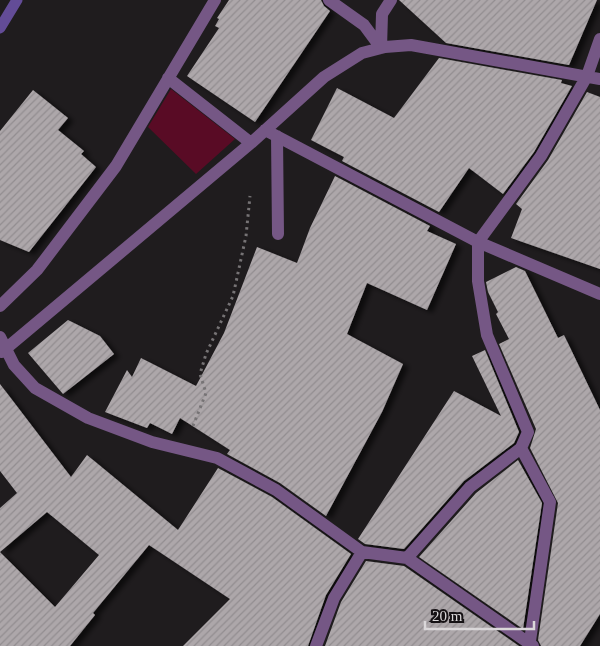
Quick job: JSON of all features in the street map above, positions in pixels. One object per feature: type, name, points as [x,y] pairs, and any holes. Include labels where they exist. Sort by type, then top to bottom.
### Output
[{"type":"street","points":[[0,306],[37,270],[116,166],[216,0]]},
{"type":"street","points":[[329,0],[364,25],[381,48]]},
{"type":"street","points":[[381,48],[382,14],[391,0]]},
{"type":"street","points":[[407,558],[470,487],[521,448],[528,432],[487,335],[478,281],[478,242],[541,156],[587,76],[600,39]]},
{"type":"street","points":[[521,448],[550,502],[532,644],[407,558],[362,552],[276,490],[217,458],[152,442],[88,418],[35,388],[14,365],[2,346],[251,143],[271,133],[324,77],[362,53],[381,48],[411,45],[600,79]]},
{"type":"street","points":[[168,78],[251,143]]},
{"type":"street","points":[[271,133],[278,234]]},
{"type":"street","points":[[271,133],[478,242],[600,294]]},
{"type":"street","points":[[316,646],[334,598],[362,552]]},
{"type":"path","points":[[184,450],[206,393],[200,374],[206,354],[233,296],[246,236],[250,192]]},
{"type":"shaded area","points":[[171,89],[235,139],[196,174],[148,127]]},
{"type":"building","points":[[229,0],[321,0],[330,11],[255,122],[187,76],[219,28],[215,26],[219,19],[217,18]]},
{"type":"building","points":[[399,0],[597,0],[569,65],[446,43]]},
{"type":"building","points":[[439,58],[562,80],[561,83],[572,86],[534,152],[503,194],[469,168],[439,212],[342,161],[344,157],[311,140],[337,88],[394,118]]},
{"type":"building","points":[[33,90],[68,118],[58,130],[84,151],[81,154],[96,167],[29,252],[0,240],[0,131]]},
{"type":"building","points":[[587,92],[600,97],[600,269],[511,238],[522,209],[516,204],[548,160]]},
{"type":"building","points":[[335,176],[430,226],[427,231],[456,244],[427,310],[367,283],[347,334],[403,364],[382,412],[326,516],[280,483],[227,454],[230,450],[180,418],[172,434],[150,423],[147,428],[105,412],[127,370],[132,377],[141,358],[196,386],[224,333],[257,247],[297,263],[310,228]]},
{"type":"building","points":[[516,267],[525,271],[558,338],[564,335],[600,410],[600,614],[580,646],[541,646],[538,640],[558,503],[530,448],[536,429],[499,344],[509,339],[496,314],[498,312],[488,292],[486,282]]},
{"type":"building","points":[[68,320],[100,336],[114,354],[63,394],[28,353]]},
{"type":"building","points":[[485,350],[519,432],[514,443],[464,481],[404,549],[365,544],[358,539],[454,391],[501,416],[472,356]]},
{"type":"building","points":[[0,384],[71,477],[87,455],[178,530],[218,468],[272,497],[351,554],[326,595],[308,646],[183,646],[230,599],[149,545],[93,613],[95,615],[70,646],[0,646],[0,552],[0,508],[17,493],[0,471]],"holes":[[[47,512],[99,555],[55,607],[0,552]]]},
{"type":"building","points":[[518,460],[542,503],[523,629],[419,557],[476,493]]},
{"type":"building","points":[[366,561],[404,566],[519,646],[325,646],[341,602]]},
{"type":"waterway","points":[[0,28],[17,0]]}]
